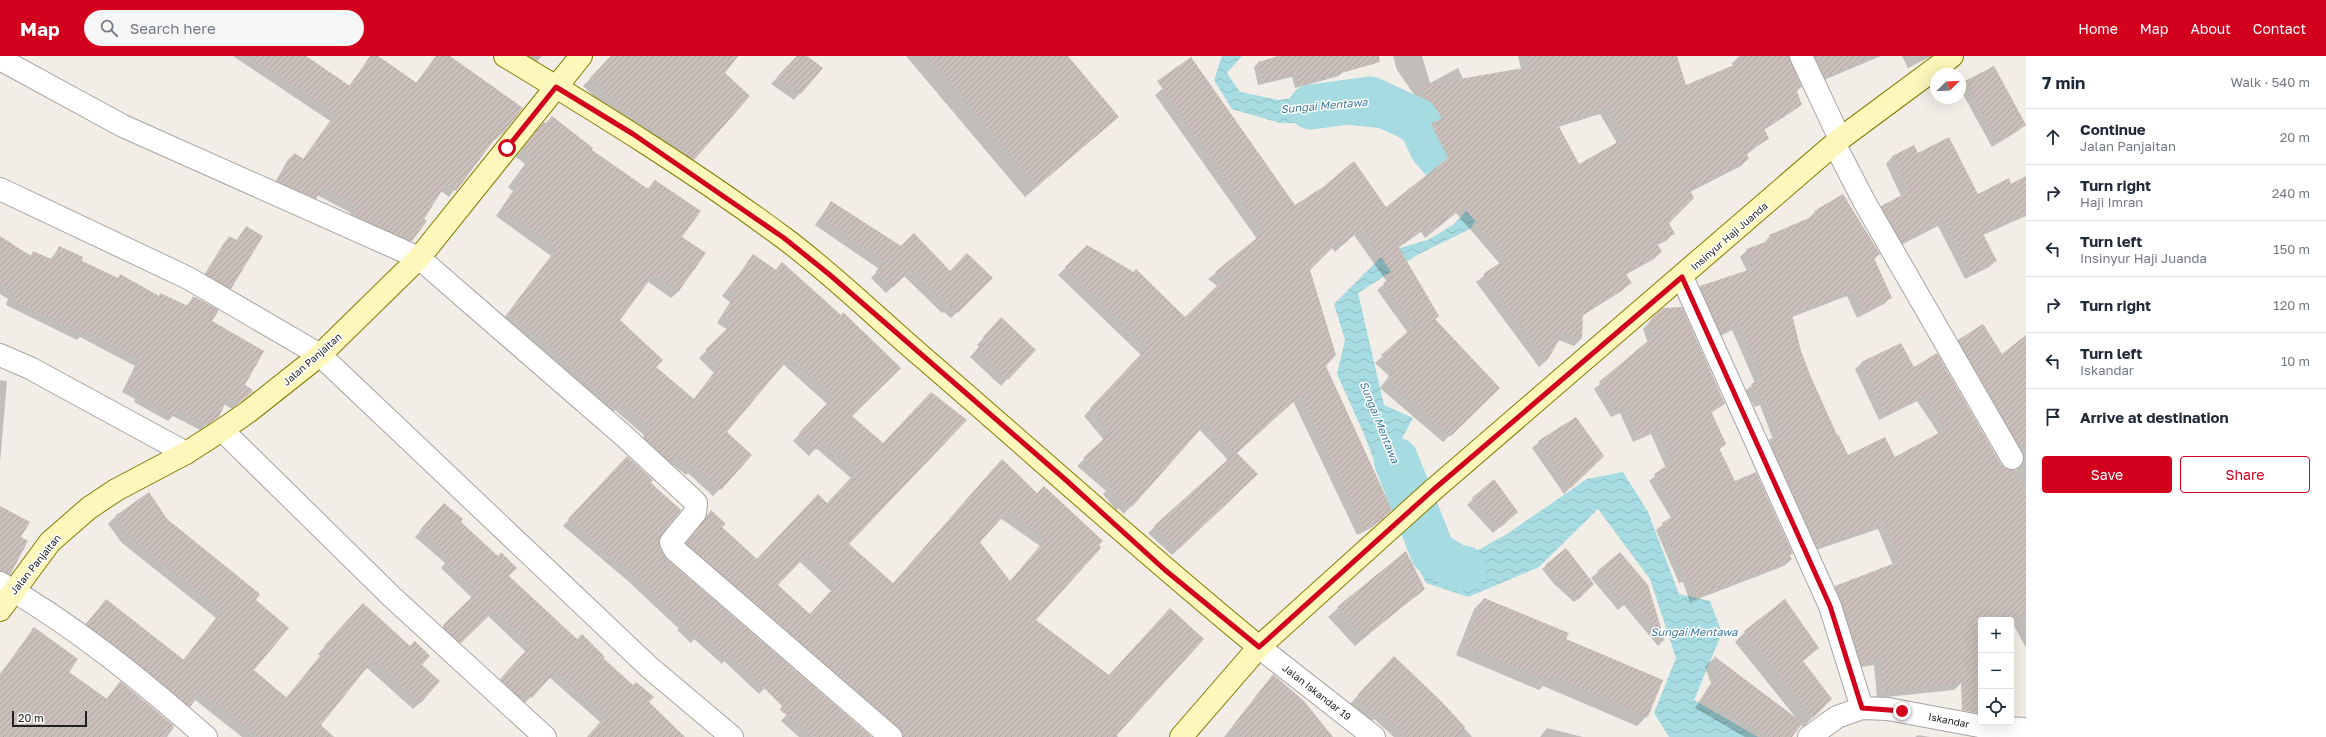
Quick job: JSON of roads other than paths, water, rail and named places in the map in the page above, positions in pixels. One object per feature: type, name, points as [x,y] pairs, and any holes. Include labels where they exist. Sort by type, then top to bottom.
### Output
[{"type":"street","points":[[505,56],[633,134],[784,238],[830,275],[1061,476],[1165,570],[1259,647]]},
{"type":"street","name":"Jalan Panjaitan","points":[[0,610],[6,587],[50,542],[89,508],[116,490],[186,453],[222,430],[248,412],[320,355],[418,258],[581,56]]},
{"type":"street","points":[[1801,56],[1837,142],[1865,203],[2012,458]]},
{"type":"street","name":"Insinyur Haji Juanda","points":[[1181,737],[1259,647],[1392,529],[1433,490],[1837,142],[1952,56]]},
{"type":"street","points":[[0,59],[123,126],[418,258],[624,436],[696,503],[695,513],[671,542],[675,550],[890,737]]},
{"type":"street","points":[[0,189],[188,278],[320,355],[649,667],[732,737]]},
{"type":"street","points":[[1682,277],[1830,606],[1862,708]]},
{"type":"street","points":[[0,355],[30,368],[186,453]]},
{"type":"street","points":[[222,430],[392,597],[545,737]]},
{"type":"street","points":[[6,587],[91,642],[145,684],[206,737]]},
{"type":"street","name":"Jalan Iskandar 19","points":[[1259,647],[1374,737]]},
{"type":"street","name":"Iskandar","points":[[1809,737],[1837,717],[1862,708],[1888,709],[1985,727],[2026,729]]},
{"type":"water","name":"Sungai Mentawa","points":[[1222,56],[1242,56],[1227,73],[1240,92],[1279,100],[1304,96],[1368,99],[1420,122],[1434,140],[1466,169],[1483,211],[1470,229],[1417,255],[1358,293],[1384,405],[1413,418],[1399,444],[1421,489],[1394,513],[1364,434],[1337,374],[1345,340],[1334,304],[1386,252],[1428,240],[1453,225],[1466,211],[1466,203],[1439,167],[1388,129],[1331,123],[1280,123],[1232,109],[1214,80]]},
{"type":"water","name":"Sungai Mentawa","points":[[1623,472],[1648,512],[1679,594],[1710,601],[1722,633],[1694,700],[1758,737],[1669,737],[1654,713],[1676,658],[1650,579],[1598,509],[1539,567],[1468,597],[1426,583],[1406,545],[1430,523],[1439,556],[1462,559],[1507,534],[1587,479]]},
{"type":"waterway","name":"Sungai Mentawa","points":[[1311,107],[1370,99],[1420,122],[1432,148],[1452,170]]},
{"type":"waterway","name":"Sungai Mentawa","points":[[1396,460],[1433,553],[1458,568],[1464,568]]}]
